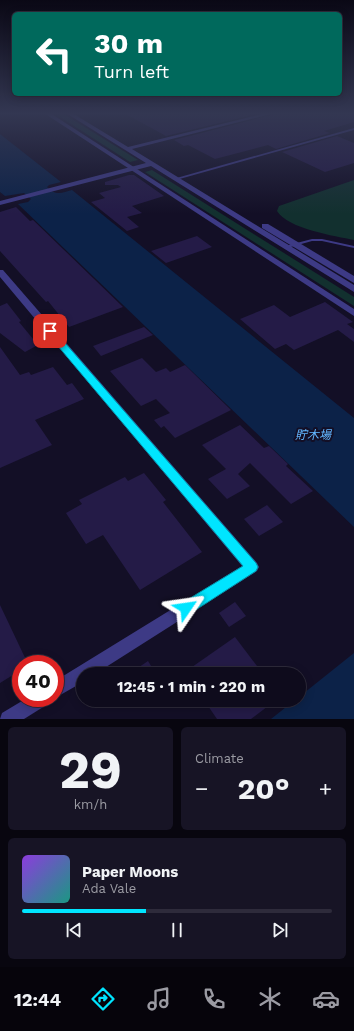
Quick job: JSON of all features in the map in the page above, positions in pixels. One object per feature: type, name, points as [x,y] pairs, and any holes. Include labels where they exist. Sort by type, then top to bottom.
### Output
[{"type":"street","points":[[98,147],[354,313]]},
{"type":"street","points":[[129,147],[151,164],[354,289]]},
{"type":"street","points":[[129,147],[183,176],[354,280]]},
{"type":"street","points":[[0,203],[151,164]]},
{"type":"street","points":[[0,272],[252,567],[64,684]]},
{"type":"street","points":[[8,719],[27,707]]},
{"type":"lane","points":[[175,179],[288,147]]},
{"type":"lane","points":[[287,247],[308,240],[322,240],[354,247]]},
{"type":"green space","points":[[106,147],[116,147],[138,160],[130,162]]},
{"type":"green space","points":[[152,170],[354,297],[354,306],[145,172]]},
{"type":"green space","points":[[354,180],[354,240],[324,234],[301,227],[291,223],[277,211],[279,206]]},
{"type":"water","name":"貯木場","points":[[0,147],[16,147],[61,182],[49,185],[47,187],[50,190],[59,193],[72,190],[354,418],[354,527],[18,204],[28,202],[31,199],[24,193],[5,196],[0,192]]},
{"type":"water","points":[[354,653],[354,719],[271,719],[286,707],[306,707],[306,691]]},
{"type":"building","points":[[191,147],[262,147],[215,159]]},
{"type":"building","points":[[271,147],[284,147],[276,149]]},
{"type":"building","points":[[301,147],[354,147],[354,163],[325,172],[282,152]]},
{"type":"building","points":[[134,175],[164,196],[132,206],[142,213],[127,217],[139,227],[127,231],[91,202],[105,198],[99,193],[121,187],[118,185],[105,185],[105,182]]},
{"type":"building","points":[[16,207],[30,221],[33,220],[123,307],[69,327],[48,301],[46,302],[0,251],[0,212]]},
{"type":"building","points":[[197,236],[212,247],[166,263],[151,251]]},
{"type":"building","points":[[325,302],[353,322],[347,324],[354,329],[354,342],[338,330],[294,350],[286,344],[275,349],[240,319],[274,305],[290,317]]},
{"type":"building","points":[[7,303],[21,321],[19,322],[38,345],[25,352],[0,333],[0,306]]},
{"type":"building","points":[[144,327],[153,335],[101,356],[93,346]]},
{"type":"building","points":[[0,347],[20,375],[29,372],[31,375],[53,367],[67,385],[72,383],[84,399],[35,420],[52,445],[0,468]]},
{"type":"building","points":[[142,358],[156,372],[166,368],[170,372],[185,365],[231,410],[175,438],[164,426],[161,428],[154,420],[170,413],[156,399],[141,406],[110,371]]},
{"type":"building","points":[[240,425],[264,448],[269,446],[288,464],[286,466],[313,491],[291,504],[250,463],[238,474],[250,486],[227,499],[208,479],[226,469],[202,445]]},
{"type":"building","points":[[144,473],[166,500],[163,502],[202,552],[140,590],[103,535],[86,544],[66,513],[82,504],[79,500],[125,477],[128,481]]},
{"type":"building","points":[[267,505],[283,522],[259,536],[244,519]]},
{"type":"building","points":[[235,602],[246,616],[229,627],[219,613]]},
{"type":"building","points":[[0,605],[24,655],[12,655],[12,676],[0,683]]},
{"type":"building","points":[[235,637],[258,667],[192,667]]},
{"type":"building","points":[[148,661],[152,667],[139,667]]},
{"type":"building","points":[[209,707],[267,707],[251,719],[217,719]]},
{"type":"route","points":[[50,331],[252,567],[186,608]]}]
